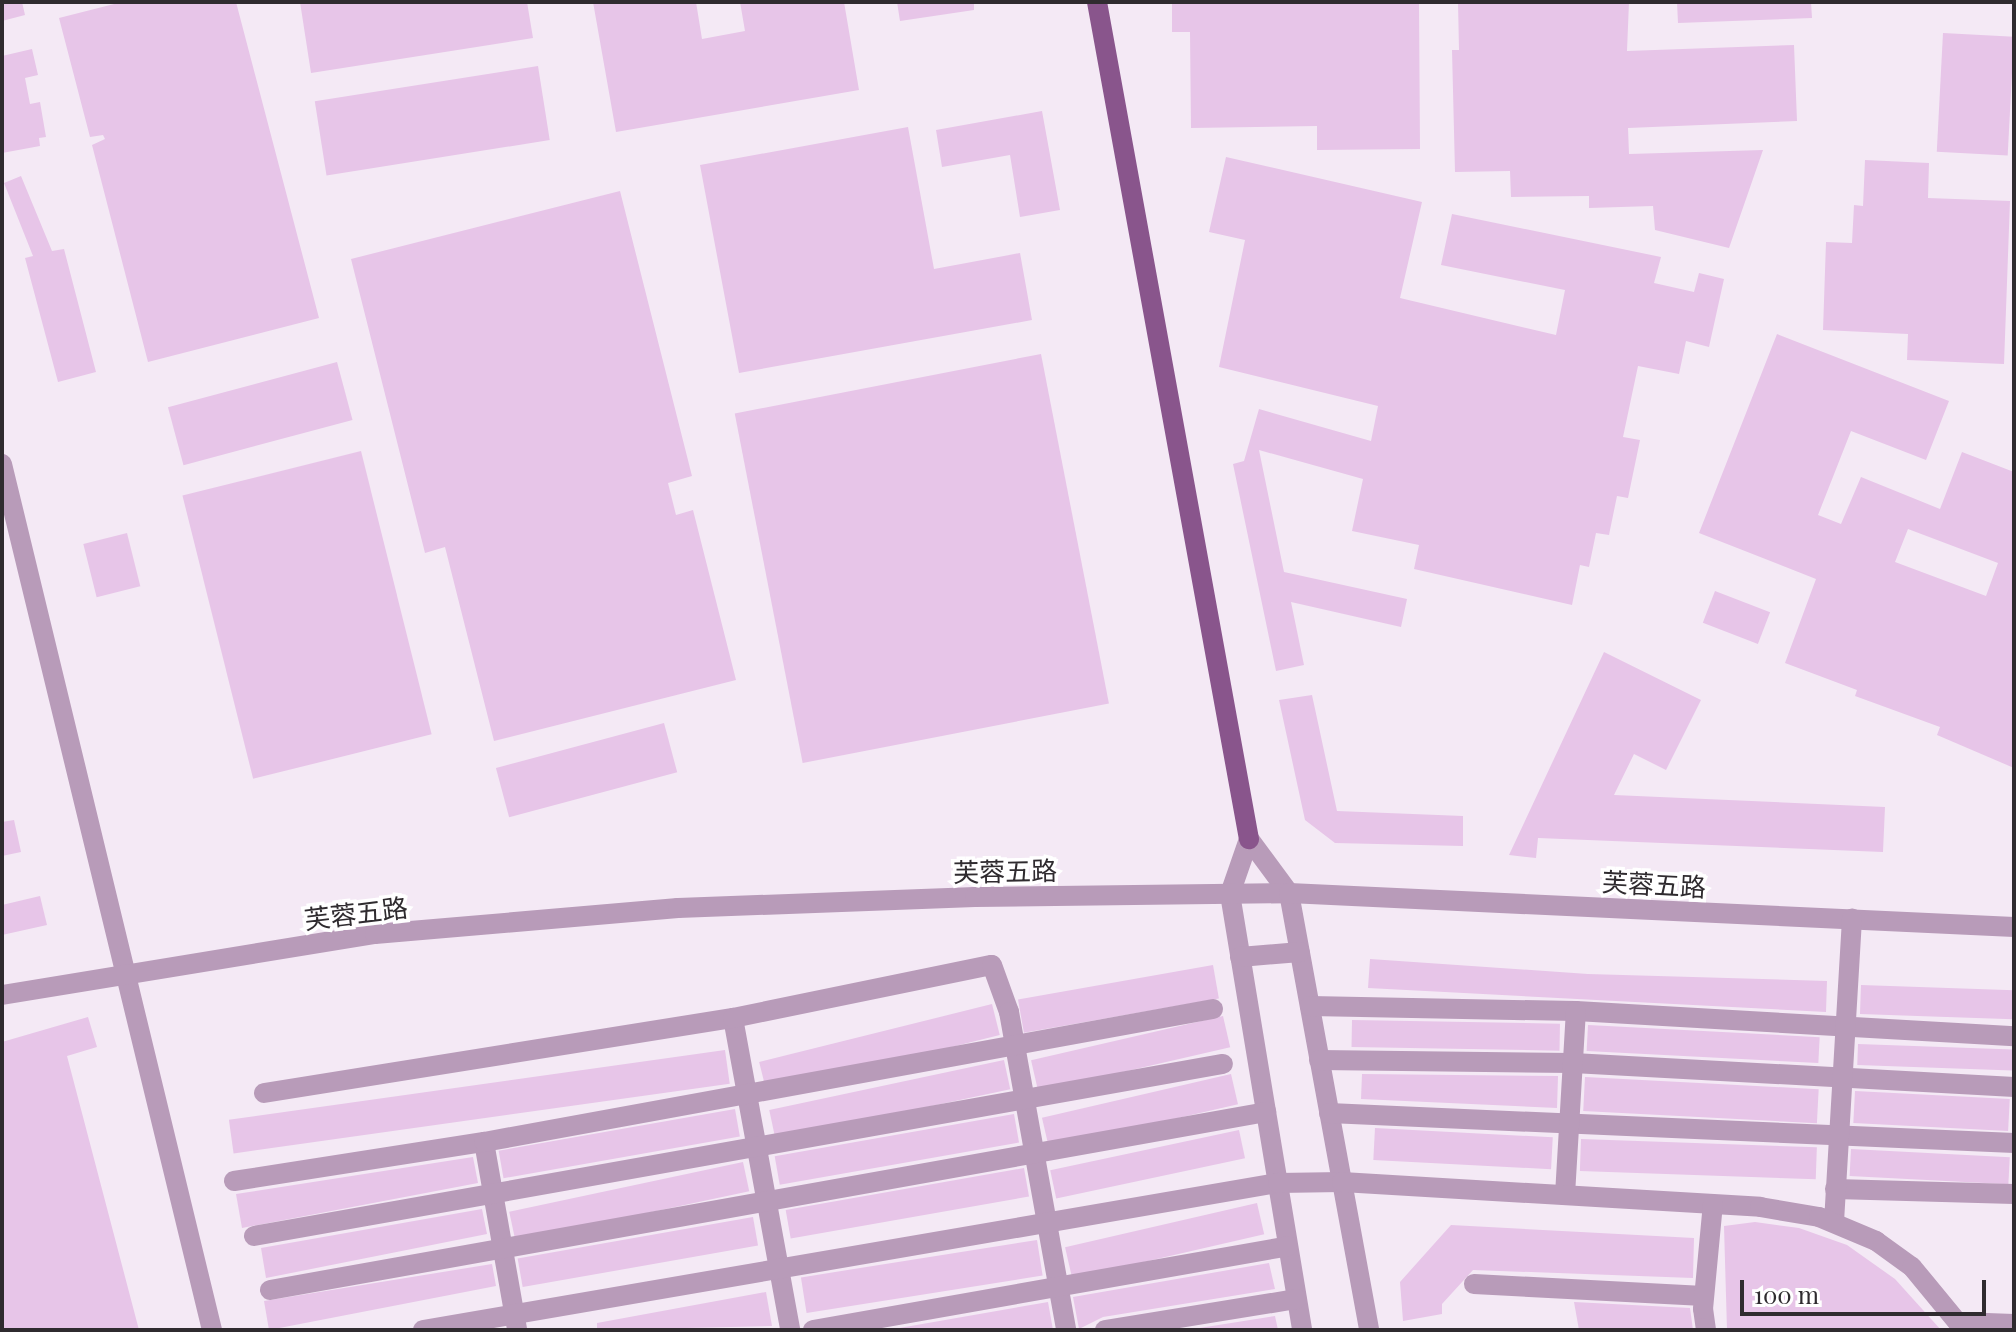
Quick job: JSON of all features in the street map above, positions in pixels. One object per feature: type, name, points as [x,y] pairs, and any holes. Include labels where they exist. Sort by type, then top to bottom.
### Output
[{"type":"main road","points":[[1097,2],[1249,839]]},
{"type":"street","points":[[2,464],[212,1330]]},
{"type":"street","points":[[1249,839],[1289,893],[1369,1330]]},
{"type":"street","points":[[1249,839],[1230,894],[1302,1330]]},
{"type":"street","name":"芙蓉五路","points":[[2,995],[375,934],[678,908],[1289,893],[2014,927]]},
{"type":"street","points":[[1834,1222],[1852,919]]},
{"type":"street","points":[[1240,957],[1300,952]]},
{"type":"street","points":[[264,1093],[733,1018],[992,965],[1015,1045],[1066,1330]]},
{"type":"street","points":[[1310,1006],[1576,1011],[2014,1036]]},
{"type":"street","points":[[234,1181],[484,1142],[1213,1009]]},
{"type":"street","points":[[1565,1195],[1576,1011]]},
{"type":"street","points":[[733,1018],[790,1330]]},
{"type":"street","points":[[1319,1060],[1573,1063],[1841,1080],[2014,1087]]},
{"type":"street","points":[[254,1236],[756,1149],[855,1126],[1223,1064]]},
{"type":"street","points":[[270,1290],[765,1198],[1266,1112]]},
{"type":"street","points":[[1329,1113],[1570,1120],[1838,1137],[2014,1143]]},
{"type":"street","points":[[484,1142],[516,1323]]},
{"type":"street","points":[[423,1330],[516,1323],[778,1268],[1278,1183],[1342,1182],[1790,1210],[1834,1222],[1876,1241],[1912,1267],[1962,1326],[2014,1322]]},
{"type":"street","points":[[1835,1189],[2014,1194]]},
{"type":"street","points":[[1706,1330],[1704,1296],[1713,1204]]},
{"type":"street","points":[[813,1330],[1288,1246]]},
{"type":"street","points":[[1474,1284],[1704,1296]]},
{"type":"street","points":[[1105,1330],[1297,1299]]},
{"type":"building","points":[[2,2],[22,2],[25,15],[2,21]]},
{"type":"building","points":[[122,2],[236,2],[319,318],[148,362],[92,145],[105,139],[103,135],[90,137],[59,18]]},
{"type":"building","points":[[300,2],[527,2],[533,38],[311,73]]},
{"type":"building","points":[[593,2],[696,2],[702,39],[745,31],[740,2],[844,2],[859,90],[616,132]]},
{"type":"building","points":[[897,2],[974,2],[974,10],[900,21]]},
{"type":"building","points":[[1172,2],[1419,2],[1420,149],[1317,150],[1317,126],[1191,128],[1190,32],[1172,32]]},
{"type":"building","points":[[1458,2],[1629,2],[1627,51],[1794,45],[1797,121],[1628,128],[1629,154],[1763,150],[1729,248],[1655,230],[1653,206],[1589,208],[1589,196],[1511,197],[1510,171],[1455,172],[1452,50],[1459,50]]},
{"type":"building","points":[[1677,2],[1811,2],[1812,18],[1678,23]]},
{"type":"building","points":[[1943,33],[2014,37],[2008,156],[1937,152]]},
{"type":"building","points":[[32,49],[38,75],[25,78],[30,104],[40,102],[46,137],[39,138],[40,146],[2,153],[2,56]]},
{"type":"building","points":[[538,66],[550,140],[327,175],[315,101]]},
{"type":"building","points":[[1042,111],[1060,210],[1020,217],[1010,155],[942,167],[936,130]]},
{"type":"building","points":[[908,127],[934,269],[1020,253],[1032,320],[739,373],[700,165]]},
{"type":"building","points":[[1226,157],[1422,202],[1400,298],[1556,335],[1565,290],[1441,265],[1452,214],[1661,257],[1654,283],[1694,292],[1699,273],[1724,279],[1709,347],[1686,341],[1679,374],[1638,366],[1623,437],[1640,440],[1628,498],[1617,496],[1609,535],[1596,533],[1589,567],[1580,565],[1572,605],[1414,569],[1419,545],[1352,531],[1363,479],[1259,450],[1284,572],[1407,599],[1401,627],[1291,602],[1304,665],[1276,671],[1233,464],[1244,461],[1259,409],[1371,441],[1378,406],[1219,367],[1245,240],[1209,232]]},
{"type":"building","points":[[1865,160],[1929,163],[1928,198],[2010,201],[2004,364],[1907,360],[1908,334],[1823,330],[1826,242],[1852,243],[1854,205],[1863,206]]},
{"type":"building","points":[[21,176],[52,251],[64,249],[96,372],[58,382],[25,258],[33,256],[4,183]]},
{"type":"building","points":[[620,191],[692,476],[668,483],[676,515],[693,510],[736,680],[494,741],[445,547],[425,553],[351,259]]},
{"type":"building","points":[[1777,334],[1949,401],[1926,460],[1851,431],[1818,515],[1841,524],[1861,477],[1940,509],[1962,452],[2014,472],[2014,768],[1937,735],[1940,727],[1855,696],[1857,690],[1785,663],[1816,579],[1699,533]],"holes":[[[1908,529],[1998,563],[1986,596],[1895,562]]]},
{"type":"building","points":[[1041,354],[1109,703],[803,763],[735,414]]},
{"type":"building","points":[[337,362],[353,420],[183,465],[168,407]]},
{"type":"building","points":[[361,451],[432,734],[253,779],[182,496]]},
{"type":"building","points":[[127,533],[140,586],[97,597],[83,544]]},
{"type":"building","points":[[1715,591],[1770,612],[1758,644],[1703,623]]},
{"type":"building","points":[[1604,652],[1701,700],[1666,770],[1634,754],[1614,795],[1885,807],[1883,852],[1538,838],[1536,858],[1509,855]]},
{"type":"building","points":[[1312,695],[1337,811],[1463,816],[1463,846],[1335,843],[1305,820],[1279,700]]},
{"type":"building","points":[[664,723],[677,772],[509,817],[496,768]]},
{"type":"building","points":[[14,820],[21,852],[2,856],[2,822]]},
{"type":"building","points":[[40,896],[47,925],[2,935],[2,905]]},
{"type":"building","points":[[1370,959],[1588,974],[1827,981],[1826,1012],[1368,988]]},
{"type":"building","points":[[1213,965],[1219,998],[1024,1033],[1018,999]]},
{"type":"building","points":[[1861,985],[2014,990],[2013,1019],[1860,1014]]},
{"type":"building","points":[[992,1004],[1000,1035],[767,1093],[759,1062]]},
{"type":"building","points":[[1223,1016],[1230,1047],[1038,1091],[1031,1060]]},
{"type":"building","points":[[88,1017],[97,1047],[67,1056],[139,1330],[2,1330],[2,1042]]},
{"type":"building","points":[[1352,1020],[1560,1024],[1559,1051],[1352,1047]]},
{"type":"building","points":[[1588,1025],[1820,1037],[1818,1063],[1587,1051]]},
{"type":"building","points":[[1858,1044],[2013,1049],[2012,1070],[1857,1065]]},
{"type":"building","points":[[725,1050],[730,1084],[234,1153],[229,1120]]},
{"type":"building","points":[[1004,1060],[1010,1089],[775,1139],[769,1110]]},
{"type":"building","points":[[1231,1074],[1238,1104],[1049,1148],[1042,1118]]},
{"type":"building","points":[[1362,1074],[1558,1076],[1557,1108],[1361,1099]]},
{"type":"building","points":[[1585,1077],[1819,1089],[1817,1123],[1583,1111]]},
{"type":"building","points":[[1855,1091],[2010,1099],[2008,1131],[1853,1123]]},
{"type":"building","points":[[735,1109],[740,1137],[504,1178],[499,1151]]},
{"type":"building","points":[[1014,1114],[1019,1143],[780,1185],[775,1156]]},
{"type":"building","points":[[1375,1128],[1553,1137],[1551,1169],[1373,1160]]},
{"type":"building","points":[[1239,1130],[1245,1158],[1056,1198],[1050,1170]]},
{"type":"building","points":[[1581,1139],[1817,1147],[1816,1179],[1580,1171]]},
{"type":"building","points":[[1851,1149],[2010,1157],[2008,1184],[1850,1176]]},
{"type":"building","points":[[473,1157],[478,1183],[242,1228],[236,1194]]},
{"type":"building","points":[[743,1162],[749,1191],[515,1241],[509,1212]]},
{"type":"building","points":[[1024,1168],[1029,1197],[791,1239],[786,1210]]},
{"type":"building","points":[[1257,1203],[1264,1234],[1072,1278],[1065,1247]]},
{"type":"building","points":[[482,1209],[487,1234],[266,1278],[261,1248]]},
{"type":"building","points":[[753,1217],[758,1246],[523,1287],[518,1259]]},
{"type":"building","points":[[1755,1222],[1799,1228],[1847,1245],[1895,1279],[1941,1330],[1727,1330],[1724,1226]]},
{"type":"building","points":[[1451,1225],[1694,1238],[1693,1278],[1473,1270],[1442,1304],[1442,1314],[1403,1321],[1400,1282]]},
{"type":"building","points":[[1037,1240],[1043,1276],[807,1313],[801,1277]]},
{"type":"building","points":[[1269,1263],[1275,1289],[1103,1317],[1079,1329],[1073,1297]]},
{"type":"building","points":[[492,1264],[496,1286],[269,1330],[264,1301]]},
{"type":"building","points":[[766,1292],[772,1326],[597,1330],[597,1323]]},
{"type":"building","points":[[1048,1302],[1053,1330],[888,1330]]},
{"type":"building","points":[[1574,1302],[1690,1308],[1693,1330],[1579,1330]]},
{"type":"building","points":[[1275,1316],[1278,1330],[1187,1330]]}]
